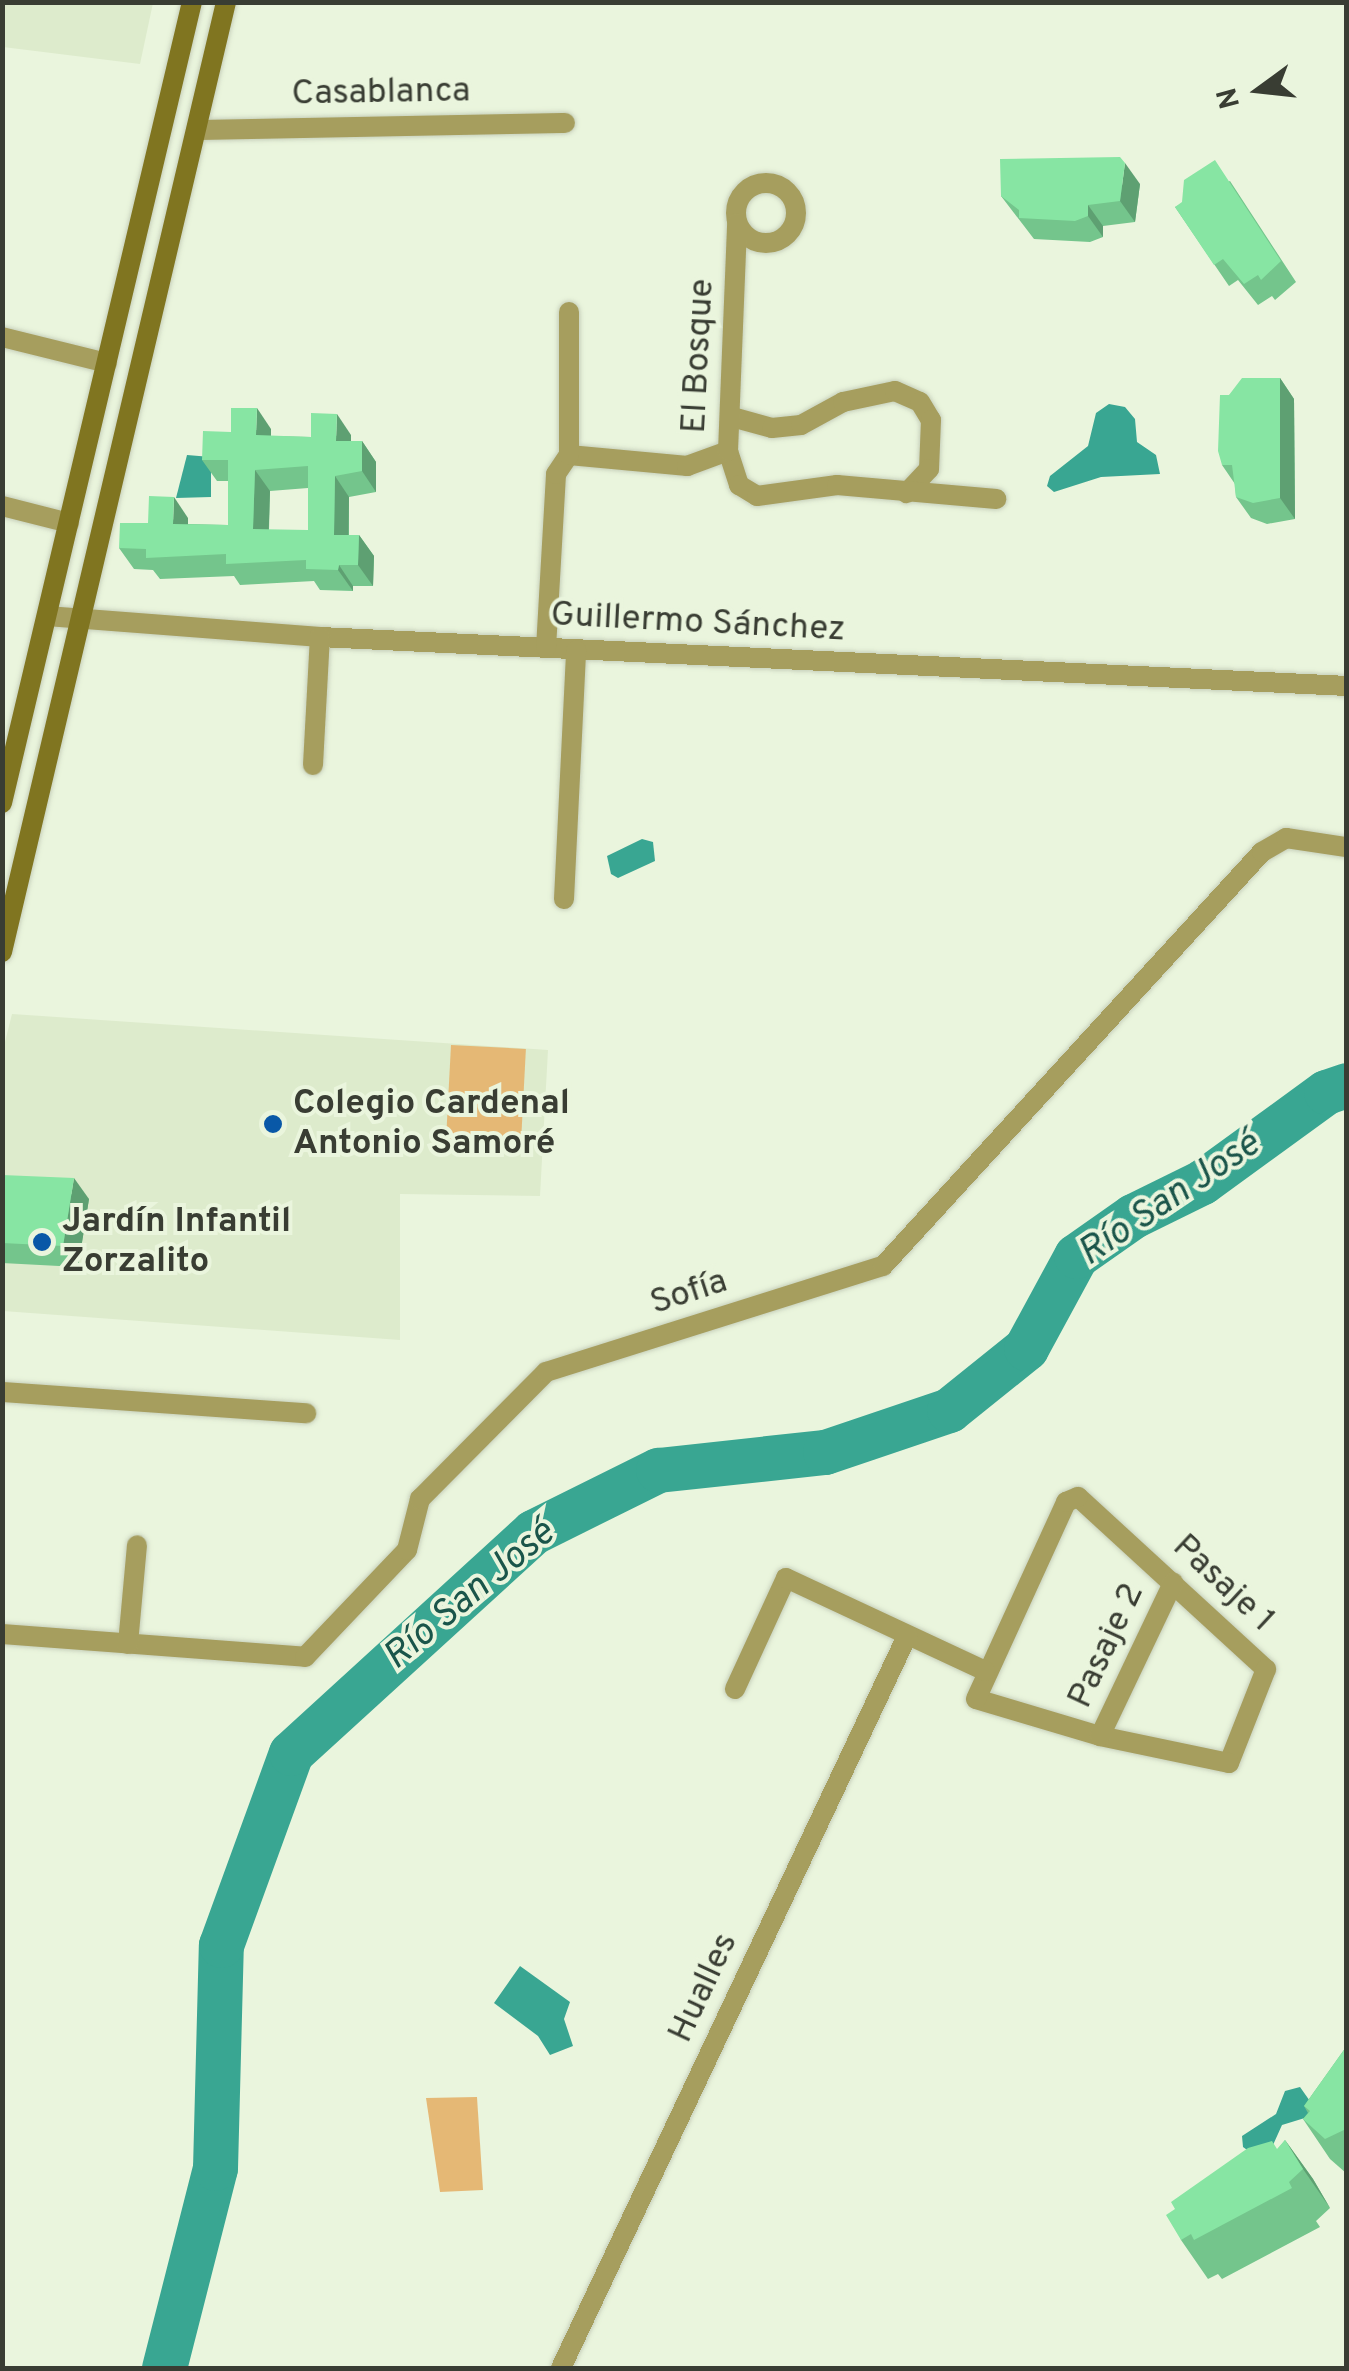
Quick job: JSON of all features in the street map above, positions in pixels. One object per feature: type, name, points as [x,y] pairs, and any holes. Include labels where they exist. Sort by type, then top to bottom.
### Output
[{"type":"main road","points":[[2,804],[6,774],[48,616],[192,2]]},
{"type":"main road","points":[[2,952],[226,2]]},
{"type":"main road","points":[[6,774],[44,776]]},
{"type":"street","name":"Casablanca","points":[[197,130],[565,123]]},
{"type":"street","name":"El Bosque","points":[[569,455],[687,466],[728,451],[737,223]]},
{"type":"street","points":[[546,648],[556,474],[569,455],[569,312]]},
{"type":"street","points":[[2,336],[107,364]]},
{"type":"street","points":[[732,417],[772,428],[802,424],[872,395],[895,391],[920,402],[931,420],[929,469],[907,493]]},
{"type":"street","points":[[728,451],[740,485],[757,496],[838,485],[996,498]]},
{"type":"street","points":[[2,506],[70,524]]},
{"type":"street","name":"Guillermo Sánchez","points":[[48,616],[320,638],[1346,686]]},
{"type":"street","points":[[313,765],[320,638]]},
{"type":"street","points":[[564,899],[576,650]]},
{"type":"street","name":"Sofía","points":[[2,1634],[305,1657],[408,1550],[420,1499],[546,1372],[883,1266],[1262,852],[1286,838],[1346,847]]},
{"type":"street","points":[[2,1392],[306,1413]]},
{"type":"street","name":"Pasaje 1","points":[[1072,1498],[1086,1500],[1268,1676],[1236,1758],[1222,1764],[981,1706],[975,1696],[985,1671],[1072,1498]]},
{"type":"street","points":[[128,1644],[137,1545]]},
{"type":"street","points":[[734,1688],[786,1578],[985,1671]]},
{"type":"street","name":"Pasaje 2","points":[[1100,1736],[1173,1583]]},
{"type":"street","name":"Hualles","points":[[561,2368],[907,1636]]},
{"type":"shaded area","points":[[3,2],[153,3],[140,64],[3,47]]},
{"type":"shaded area","name":"Colegio Cardenal Antonio Samoré","points":[[12,1014],[548,1050],[540,1196],[400,1194],[400,1340],[3,1311],[2,1054]]},
{"type":"shaded area","points":[[451,1045],[526,1049],[521,1148],[446,1144]]},
{"type":"shaded area","points":[[477,2097],[483,2190],[440,2192],[426,2098]]},
{"type":"water","points":[[1109,404],[1125,407],[1135,419],[1137,442],[1156,455],[1160,474],[1101,477],[1054,492],[1047,486],[1050,476],[1088,446],[1096,413]]},
{"type":"water","points":[[187,455],[211,457],[211,497],[176,498]]},
{"type":"water","points":[[642,839],[653,842],[655,861],[618,878],[611,874],[607,856]]},
{"type":"water","points":[[520,1966],[570,2002],[564,2019],[573,2046],[550,2055],[538,2036],[494,2003]]},
{"type":"water","points":[[1300,2087],[1312,2104],[1308,2117],[1282,2125],[1273,2145],[1250,2152],[1243,2147],[1242,2136],[1276,2114],[1285,2091]]},
{"type":"building","points":[[1120,157],[1125,163],[1120,201],[1088,205],[1088,216],[1075,221],[1019,218],[1019,210],[1001,196],[1000,159]]},
{"type":"building","points":[[1215,160],[1281,261],[1261,280],[1258,275],[1244,284],[1223,259],[1214,265],[1175,207],[1182,202],[1184,180]]},
{"type":"building","points":[[1242,378],[1280,378],[1280,498],[1253,503],[1236,497],[1232,465],[1222,465],[1218,451],[1220,395],[1229,395]]},
{"type":"building","points":[[231,408],[257,408],[256,435],[311,437],[311,413],[337,414],[336,441],[362,441],[362,471],[335,476],[334,535],[359,535],[358,565],[339,565],[338,570],[306,569],[306,560],[226,564],[226,554],[146,558],[146,549],[119,548],[120,523],[148,523],[149,496],[174,497],[173,524],[228,525],[228,460],[202,460],[203,431],[231,432]],"holes":[[[308,466],[308,530],[253,529],[255,470]]]},
{"type":"building","points":[[2,1175],[74,1178],[63,1246],[2,1243]]},
{"type":"building","points":[[1346,2047],[1346,2129],[1325,2139],[1303,2119],[1310,2111],[1304,2106]]},
{"type":"building","points":[[1285,2140],[1303,2169],[1289,2182],[1292,2188],[1194,2240],[1191,2234],[1181,2240],[1166,2215],[1175,2209],[1171,2202],[1248,2148],[1272,2141],[1277,2149]]},
{"type":"waterway","name":"Río San José","points":[[164,2368],[215,2168],[221,1945],[291,1753],[533,1532],[658,1470],[825,1452],[949,1410],[1026,1348],[1076,1256],[1133,1216],[1202,1182],[1326,1092],[1346,1085]]},
{"type":"place","name":"Colegio Cardenal Antonio Samoré","points":[[273,1124]]},
{"type":"place","name":"Jardín Infantil Zorzalito","points":[[42,1242]]}]
